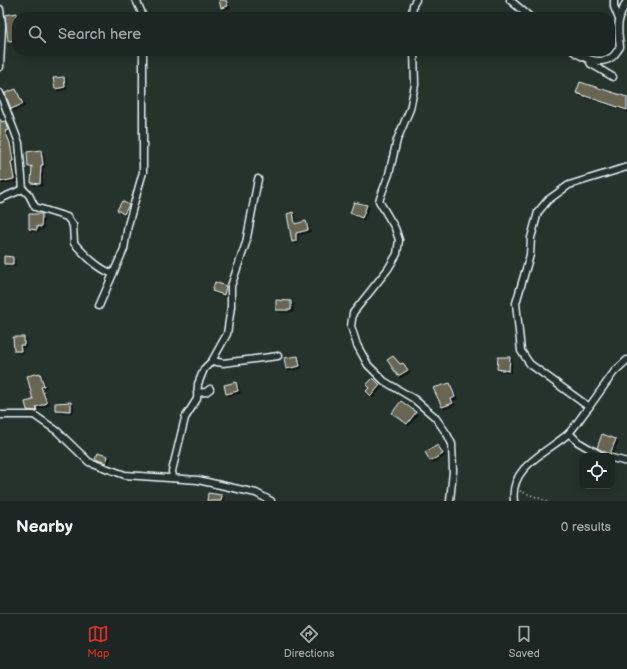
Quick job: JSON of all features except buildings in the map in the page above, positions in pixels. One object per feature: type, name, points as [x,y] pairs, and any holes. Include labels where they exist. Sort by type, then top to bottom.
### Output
[{"type":"street","points":[[136,0],[141,12]]},
{"type":"street","points":[[412,12],[413,5],[416,0]]},
{"type":"street","points":[[510,0],[524,12]]},
{"type":"street","points":[[614,0],[614,8],[619,19]]},
{"type":"street","points":[[615,54],[620,47],[618,26],[619,19],[627,0]]},
{"type":"street","points":[[0,9],[2,26],[0,67]]},
{"type":"street","points":[[99,306],[124,249],[128,225],[143,172],[143,56]]},
{"type":"street","points":[[414,56],[415,85],[410,109],[397,140],[389,174],[379,201],[396,228],[399,240],[397,254],[388,269],[353,313],[351,326],[357,345],[368,365],[384,382],[414,399],[435,417],[447,434],[452,444],[454,471],[450,501]]},
{"type":"street","points":[[584,56],[592,60],[605,61],[614,56]]},
{"type":"street","points":[[588,58],[591,64],[613,77]]},
{"type":"street","points":[[0,93],[19,143],[23,189],[35,207],[67,217],[74,225],[74,243],[103,271],[113,274]]},
{"type":"street","points":[[589,406],[530,364],[521,351],[516,303],[530,255],[531,238],[538,212],[548,200],[568,185],[627,167]]},
{"type":"street","points":[[172,478],[172,471],[185,418],[197,399],[198,384],[204,370],[212,361],[227,334],[231,307],[231,286],[246,243],[258,179]]},
{"type":"street","points":[[0,199],[23,189]]},
{"type":"street","points":[[212,361],[223,363],[278,356]]},
{"type":"street","points":[[514,501],[514,489],[517,478],[525,467],[569,433],[614,372],[627,360]]},
{"type":"street","points":[[197,394],[206,392],[210,389]]},
{"type":"street","points":[[0,415],[34,415],[57,431],[89,462],[125,475],[198,480],[256,493],[271,501]]},
{"type":"street","points":[[569,433],[578,442],[597,453]]},
{"type":"street","points":[[615,459],[627,462]]},
{"type":"path","points":[[514,489],[547,501]]}]
